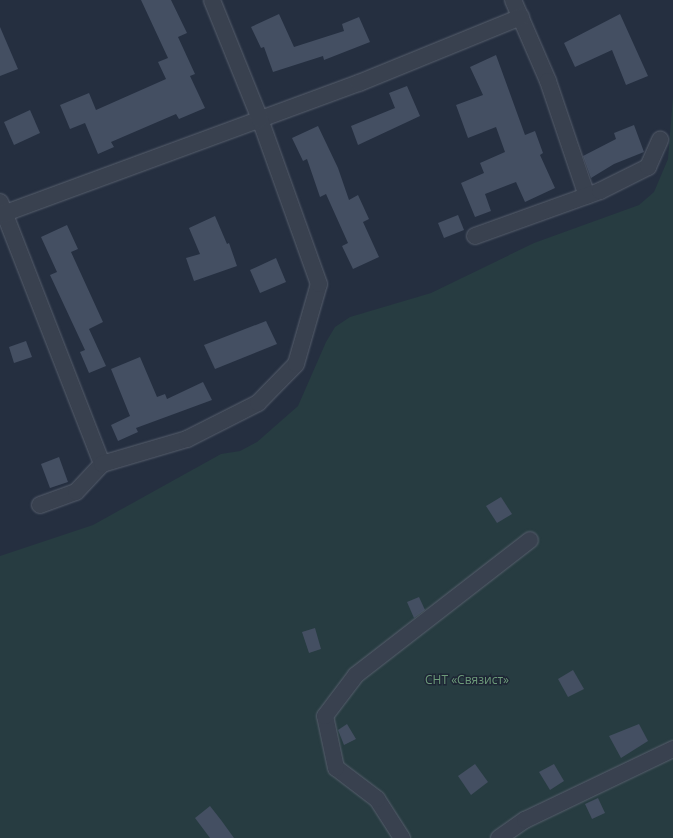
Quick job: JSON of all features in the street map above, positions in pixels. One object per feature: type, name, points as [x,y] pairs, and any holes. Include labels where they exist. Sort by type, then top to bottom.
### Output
[{"type":"street","points":[[40,505],[76,492],[102,464],[187,439],[258,403],[296,364],[319,284],[260,119],[212,0]]},
{"type":"street","points":[[513,0],[548,81],[587,196]]},
{"type":"street","points":[[102,464],[1,210],[359,83],[521,17]]},
{"type":"street","points":[[474,236],[587,196],[648,167],[660,140]]},
{"type":"street","points":[[402,838],[376,799],[336,768],[326,716],[356,675],[530,540]]},
{"type":"street","points":[[499,838],[526,820],[673,749]]},
{"type":"green space","name":"СНТ «Связист»","points":[[673,96],[673,838],[0,838],[0,556],[93,525],[221,454],[240,451],[257,442],[298,406],[326,342],[335,327],[350,317],[431,293],[534,243],[639,205],[654,192],[668,159]]},
{"type":"building","points":[[141,0],[171,0],[187,33],[178,37],[195,74],[190,76],[205,108],[179,119],[176,114],[111,142],[114,147],[98,154],[85,123],[70,129],[60,105],[89,93],[96,110],[166,79],[158,62],[168,58]]},
{"type":"building","points":[[279,14],[294,47],[344,31],[342,24],[359,17],[370,42],[324,60],[323,56],[273,72],[264,47],[261,48],[251,27]]},
{"type":"building","points":[[620,14],[648,76],[626,85],[612,50],[575,67],[564,43]]},
{"type":"building","points":[[0,27],[18,69],[0,76]]},
{"type":"building","points":[[496,55],[525,135],[535,131],[543,153],[540,155],[555,188],[525,202],[516,182],[485,194],[491,211],[475,217],[461,183],[484,173],[480,163],[505,152],[496,127],[468,138],[456,105],[483,95],[470,67]]},
{"type":"building","points":[[407,86],[420,116],[358,145],[351,126],[395,108],[389,93]]},
{"type":"building","points":[[30,110],[40,133],[14,145],[4,122]]},
{"type":"building","points":[[634,125],[644,152],[614,164],[591,178],[583,156],[616,139],[614,133]]},
{"type":"building","points":[[318,126],[338,168],[349,200],[358,195],[369,219],[363,222],[379,257],[353,269],[342,246],[348,243],[326,194],[320,197],[307,159],[303,161],[292,138]]},
{"type":"building","points":[[458,215],[464,230],[444,238],[438,223]]},
{"type":"building","points":[[215,216],[227,244],[229,243],[237,266],[194,281],[186,258],[200,254],[189,228]]},
{"type":"building","points":[[67,225],[78,249],[71,252],[103,322],[89,329],[106,366],[89,373],[80,352],[85,350],[50,275],[57,272],[41,237]]},
{"type":"building","points":[[276,258],[286,282],[260,293],[250,270]]},
{"type":"building","points":[[266,321],[277,344],[215,369],[204,345]]},
{"type":"building","points":[[26,341],[32,357],[14,363],[9,347]]},
{"type":"building","points":[[140,357],[157,397],[165,394],[167,399],[203,382],[212,400],[136,428],[138,432],[118,441],[111,425],[130,416],[111,369]]},
{"type":"building","points":[[59,457],[68,482],[50,488],[41,464]]},
{"type":"building","points":[[501,497],[512,514],[497,523],[486,506]]},
{"type":"building","points":[[419,597],[425,610],[414,618],[407,602]]},
{"type":"building","points":[[315,628],[321,649],[309,653],[302,632]]},
{"type":"building","points":[[573,670],[584,689],[568,697],[558,679]]},
{"type":"building","points":[[347,724],[356,739],[344,745],[338,730]]},
{"type":"building","points":[[639,724],[648,741],[621,758],[609,736]]},
{"type":"building","points":[[475,764],[488,782],[471,795],[458,776]]},
{"type":"building","points":[[554,764],[564,781],[550,790],[539,772]]},
{"type":"building","points":[[598,798],[605,813],[592,819],[585,804]]},
{"type":"building","points":[[210,806],[234,838],[210,838],[195,818]]}]
